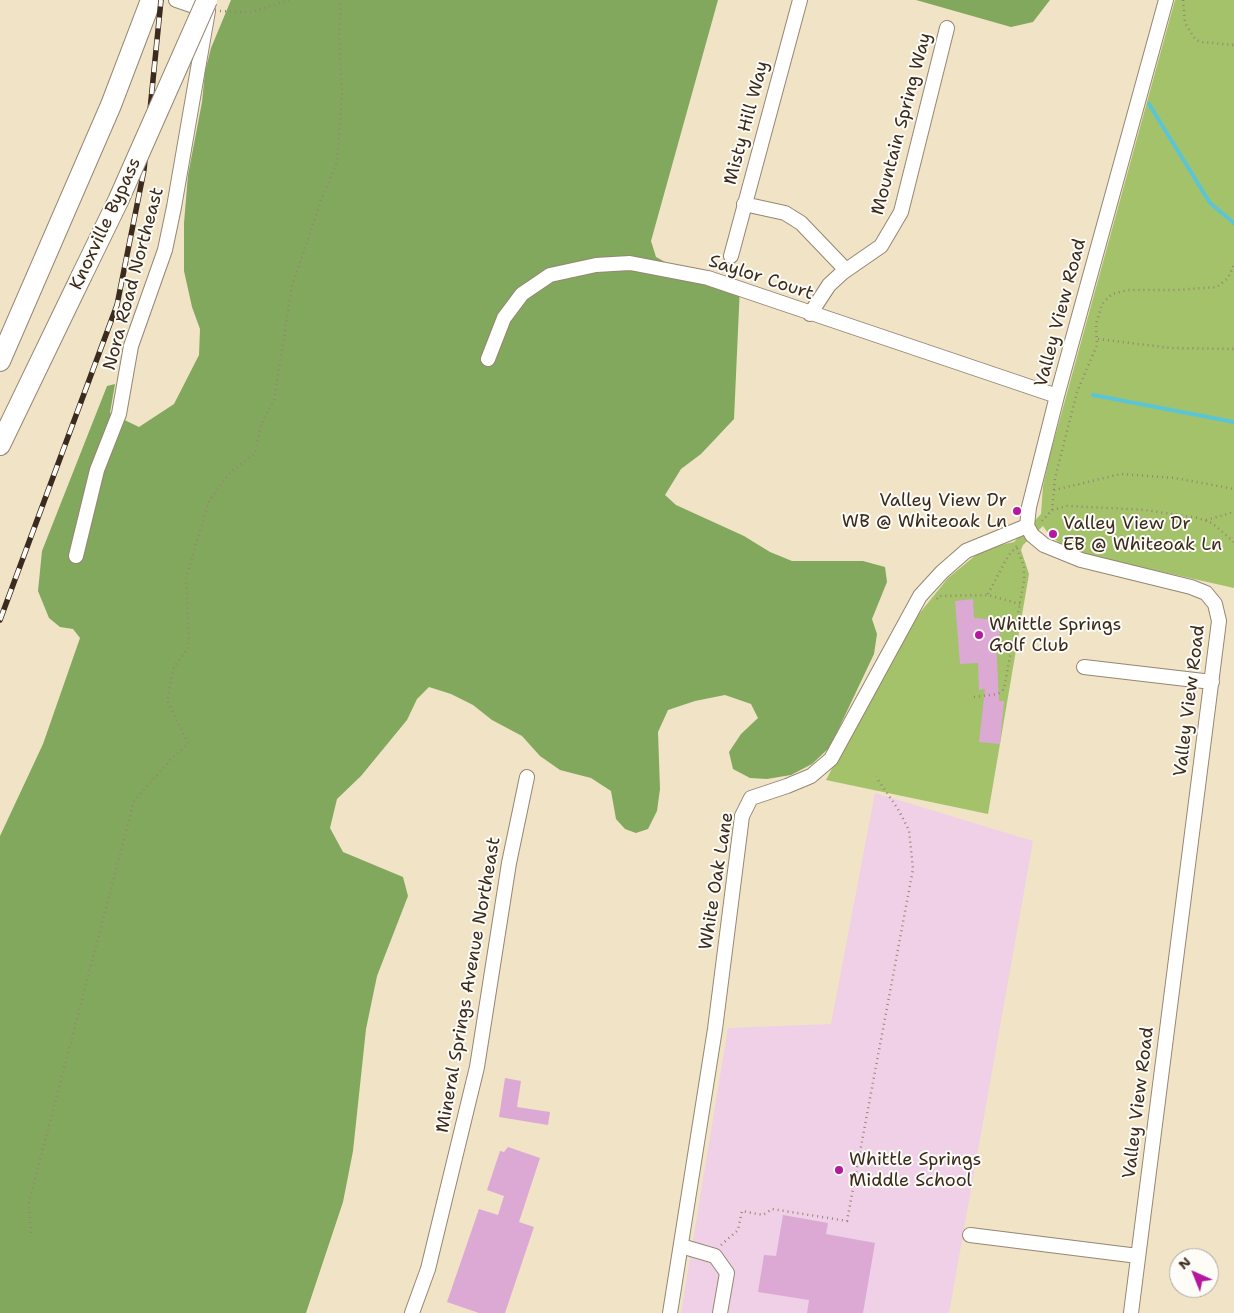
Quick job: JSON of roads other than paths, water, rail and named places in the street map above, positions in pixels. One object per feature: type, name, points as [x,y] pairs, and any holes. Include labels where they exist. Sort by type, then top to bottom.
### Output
[{"type":"highway","points":[[0,361],[112,105],[151,0]]},
{"type":"highway","name":"Knoxville Bypass","points":[[0,445],[118,201],[208,6]]},
{"type":"highway","points":[[0,354],[20,318]]},
{"type":"street","points":[[176,0],[208,6]]},
{"type":"street","name":"Misty Hill Way","points":[[731,256],[800,0]]},
{"type":"street","name":"Valley View Road","points":[[1131,1313],[1219,621],[1215,604],[1206,593],[1191,587],[1066,554],[1044,545],[1032,535],[1027,526],[1029,507],[1057,396],[1166,0]]},
{"type":"street","name":"Nora Road Northeast","points":[[76,556],[97,470],[118,414],[131,346],[165,250],[208,6]]},
{"type":"street","name":"Mountain Spring Way","points":[[810,314],[829,285],[846,270],[881,246],[900,212],[947,28]]},
{"type":"street","points":[[744,204],[785,213],[800,223],[846,270]]},
{"type":"street","name":"Saylor Court","points":[[488,359],[504,318],[522,294],[550,275],[596,265],[630,262],[708,278],[1057,396]]},
{"type":"street","name":"White Oak Lane","points":[[670,1313],[715,1029],[742,816],[751,798],[811,776],[831,759],[920,596],[942,572],[966,551],[1027,526]]},
{"type":"street","points":[[1084,667],[1212,682]]},
{"type":"street","name":"Mineral Springs Avenue Northeast","points":[[412,1313],[428,1269],[477,1067],[509,863],[527,777]]},
{"type":"street","points":[[970,1236],[1138,1256]]},
{"type":"street","points":[[681,1246],[715,1256],[728,1273],[720,1313]]},
{"type":"waterway","points":[[1149,104],[1210,203],[1234,223]]},
{"type":"waterway","points":[[1093,395],[1234,422]]},
{"type":"railway","points":[[0,620],[117,305],[144,170],[161,0]]},
{"type":"place","name":"Valley View Dr WB @ Whiteoak Ln","points":[[1017,511]]},
{"type":"place","name":"Valley View Dr EB @ Whiteoak Ln","points":[[1053,534]]},
{"type":"place","name":"Whittle Springs Golf Club","points":[[979,635]]},
{"type":"place","name":"Whittle Springs Middle School","points":[[839,1170]]}]
